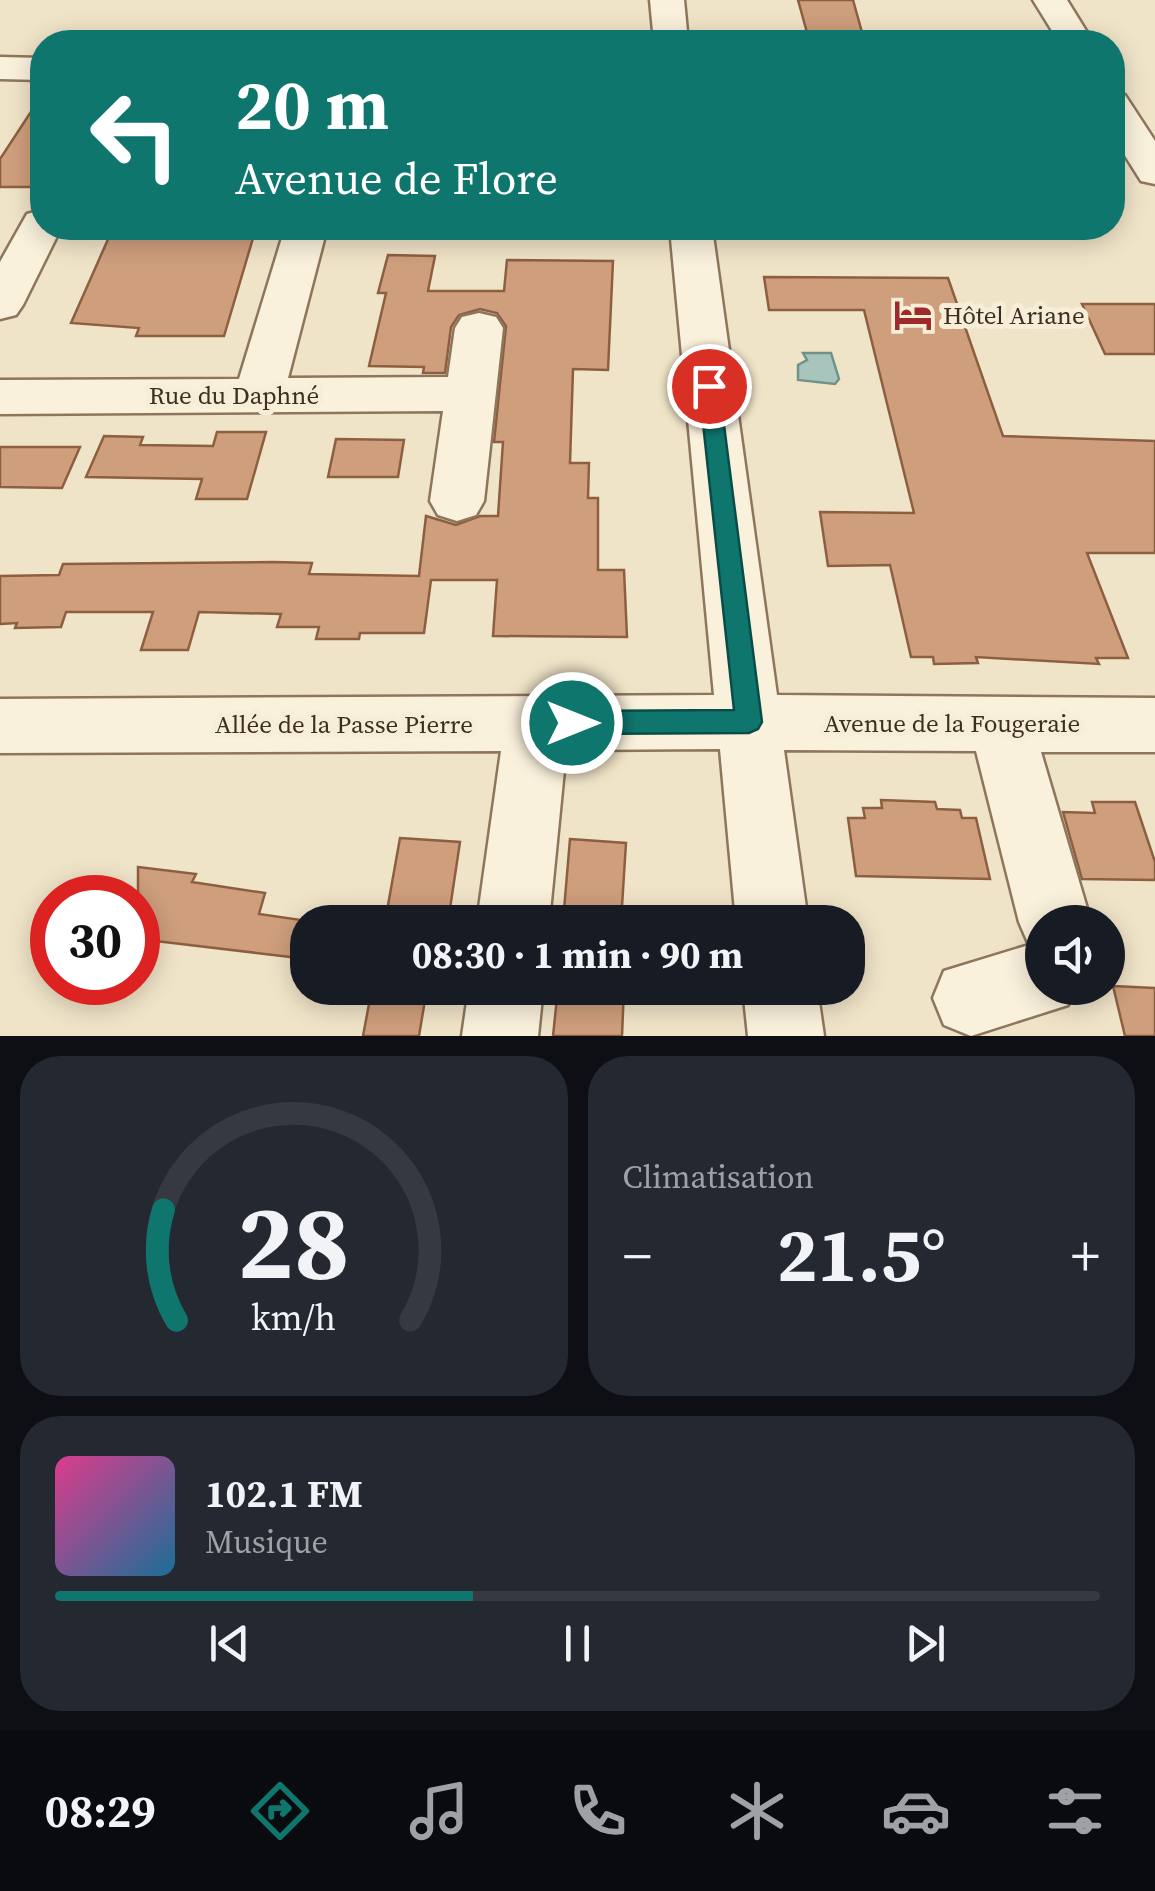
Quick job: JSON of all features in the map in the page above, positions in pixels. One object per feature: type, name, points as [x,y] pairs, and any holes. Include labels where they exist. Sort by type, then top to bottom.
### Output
[{"type":"street","points":[[667,0],[669,30]]},
{"type":"street","points":[[1050,0],[1069,30]]},
{"type":"street","points":[[0,68],[30,69]]},
{"type":"street","points":[[1125,124],[1155,172]]},
{"type":"street","points":[[0,306],[33,240]]},
{"type":"street","points":[[259,394],[303,240]]},
{"type":"street","points":[[692,240],[770,905]]},
{"type":"street","points":[[457,500],[478,328]]},
{"type":"street","name":"Rue du Daphné","points":[[0,398],[468,394]]},
{"type":"street","name":"Allée de la Passe Pierre","points":[[0,726],[749,722]]},
{"type":"street","name":"Avenue de la Fougeraie","points":[[749,722],[1155,725]]},
{"type":"street","points":[[515,905],[537,723]]},
{"type":"street","points":[[1001,724],[1051,905]]},
{"type":"street","points":[[971,998],[1025,984]]},
{"type":"street","points":[[500,1036],[504,1005]]},
{"type":"street","points":[[782,1005],[786,1036]]},
{"type":"water","points":[[803,353],[831,353],[839,379],[835,384],[798,380],[798,365],[807,360]]},
{"type":"building","points":[[798,0],[853,0],[861,30],[806,30]]},
{"type":"building","points":[[30,113],[30,187],[0,187],[0,159]]},
{"type":"building","points":[[108,240],[252,240],[224,336],[136,336],[139,328],[71,323]]},
{"type":"building","points":[[388,255],[435,256],[428,291],[504,291],[507,260],[613,261],[608,370],[573,369],[570,463],[589,463],[588,498],[598,498],[598,570],[624,570],[627,637],[493,636],[497,580],[431,580],[424,633],[360,633],[359,639],[316,639],[319,627],[277,627],[281,614],[199,612],[188,650],[141,650],[153,612],[66,612],[61,627],[15,628],[17,623],[0,624],[0,576],[59,575],[63,564],[274,562],[312,563],[309,574],[419,576],[426,516],[456,525],[480,516],[498,516],[503,442],[494,442],[506,326],[497,313],[480,309],[459,315],[451,327],[445,373],[423,373],[424,367],[369,366],[386,293],[378,293]]},
{"type":"building","points":[[764,277],[948,278],[1003,436],[1155,441],[1155,553],[1087,553],[1128,658],[1096,658],[1099,664],[976,657],[978,663],[934,664],[933,657],[911,657],[890,565],[828,566],[820,512],[914,513],[864,310],[769,310]]},
{"type":"building","points":[[1082,304],[1155,304],[1155,354],[1105,354]]},
{"type":"building","points":[[217,432],[266,432],[247,499],[196,499],[202,479],[86,477],[104,436],[143,437],[140,445],[213,446]]},
{"type":"building","points":[[336,439],[404,440],[398,477],[328,477]]},
{"type":"building","points":[[0,447],[80,447],[62,488],[0,487]]},
{"type":"building","points":[[881,800],[935,802],[937,809],[960,810],[962,818],[976,818],[990,879],[856,876],[848,818],[865,818],[863,808],[882,808]]},
{"type":"building","points":[[1092,802],[1135,802],[1155,862],[1155,880],[1082,879],[1063,812],[1095,813]]},
{"type":"building","points":[[400,838],[460,842],[451,905],[388,905]]},
{"type":"building","points":[[570,839],[626,843],[622,905],[564,905]]},
{"type":"building","points":[[138,867],[196,874],[192,882],[265,893],[259,914],[290,918],[290,957],[160,942],[160,875],[138,875]]},
{"type":"building","points":[[1125,987],[1155,988],[1155,1036],[1125,1036],[1118,1005],[1125,1005]]},
{"type":"building","points":[[369,1005],[424,1005],[419,1036],[363,1036]]},
{"type":"building","points":[[556,1005],[623,1005],[622,1036],[553,1036]]},
{"type":"place","name":"Hôtel Ariane","points":[[913,315]]},
{"type":"route","points":[[572,723],[749,722],[709,386]]}]
